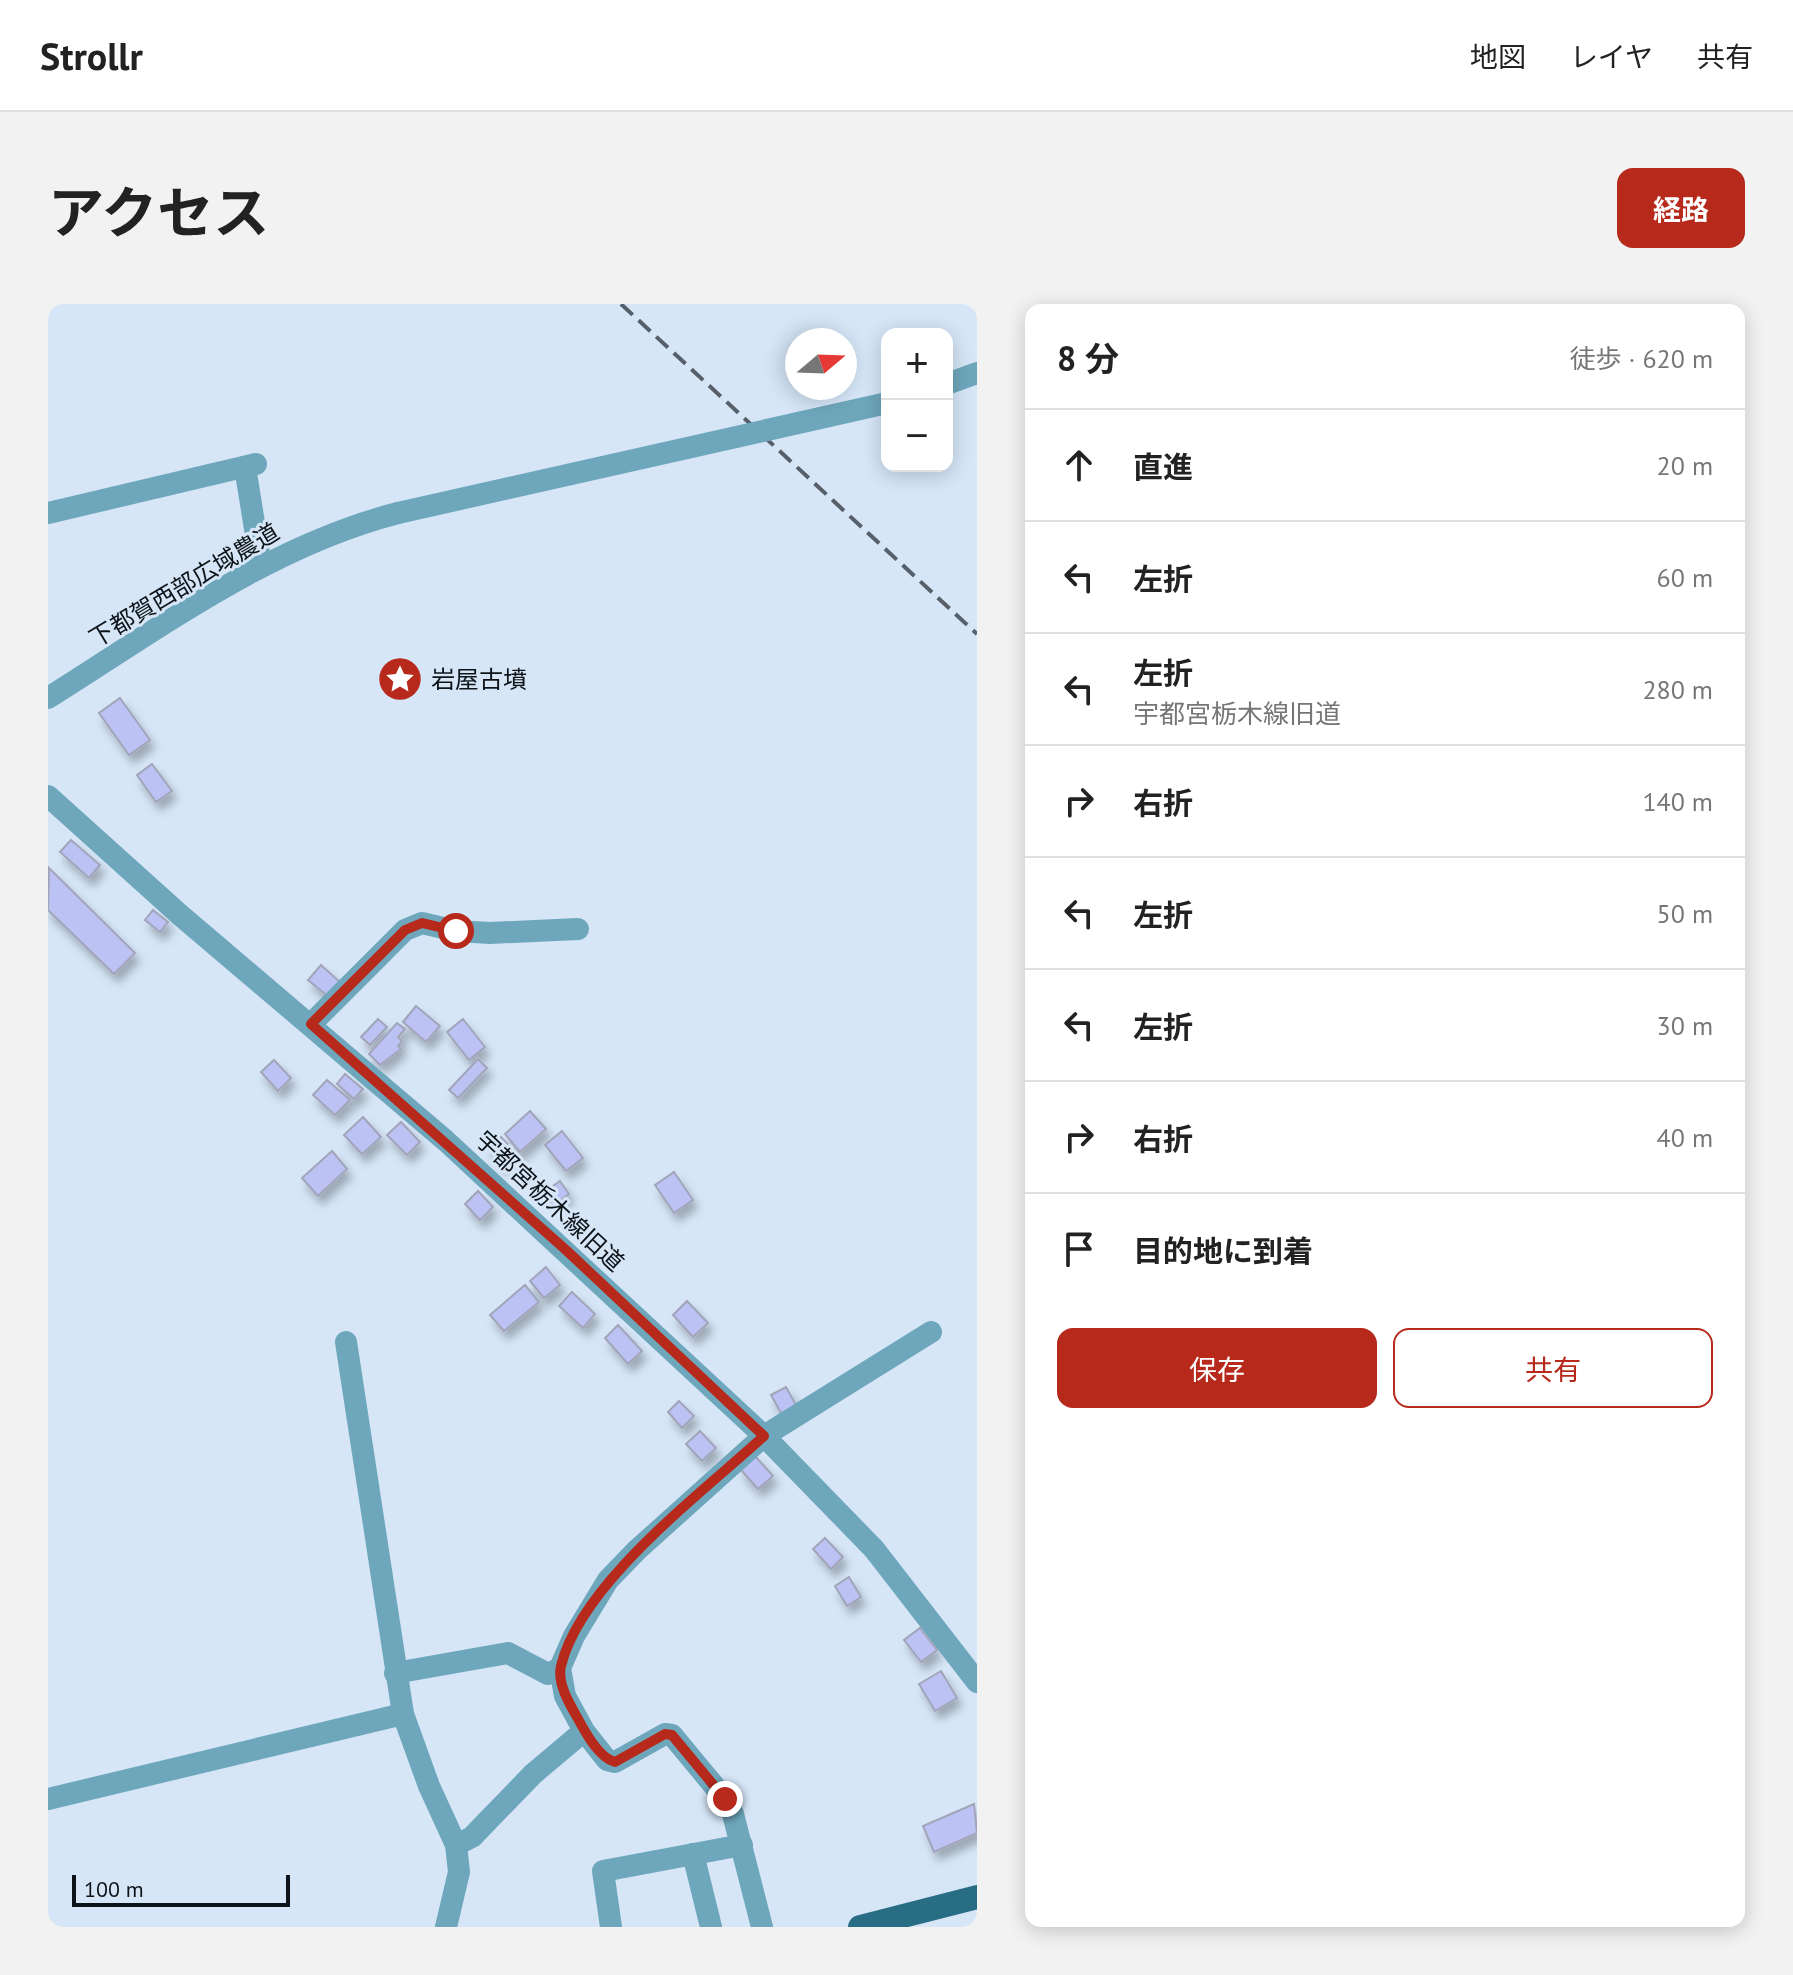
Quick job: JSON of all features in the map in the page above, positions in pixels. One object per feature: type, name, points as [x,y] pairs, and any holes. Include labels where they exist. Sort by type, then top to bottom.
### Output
[{"type":"main road","points":[[860,1927],[932,1918],[977,1897]]},
{"type":"street","points":[[953,382],[977,373]]},
{"type":"street","name":"下都賀西部広域農道","points":[[48,698],[261,566],[335,532],[398,513],[881,404]]},
{"type":"street","points":[[48,513],[251,466],[261,566]]},
{"type":"street","name":"宇都宮栃木線旧道","points":[[48,796],[566,1250],[764,1436],[874,1549],[977,1682]]},
{"type":"street","points":[[311,1024],[405,930],[422,923],[456,931],[490,933],[578,929]]},
{"type":"street","points":[[762,1927],[742,1845],[725,1799],[672,1735],[665,1734],[615,1762],[607,1760],[584,1731],[565,1696],[560,1668],[574,1636],[608,1580],[637,1550],[764,1436],[931,1332]]},
{"type":"street","points":[[346,1342],[403,1714],[429,1786],[456,1845],[459,1872],[446,1927]]},
{"type":"street","points":[[395,1673],[508,1653],[548,1674],[560,1668]]},
{"type":"street","points":[[48,1799],[403,1714]]},
{"type":"street","points":[[456,1845],[472,1837],[533,1774],[584,1731]]},
{"type":"street","points":[[611,1927],[603,1871],[742,1845]]},
{"type":"street","points":[[693,1854],[711,1927]]},
{"type":"building","points":[[120,698],[150,740],[129,755],[99,713]]},
{"type":"building","points":[[152,764],[172,791],[156,802],[137,775]]},
{"type":"building","points":[[71,840],[100,865],[89,878],[60,852]]},
{"type":"building","points":[[49,868],[135,953],[114,974],[48,910]]},
{"type":"building","points":[[153,910],[168,922],[160,932],[145,920]]},
{"type":"building","points":[[321,965],[341,983],[329,997],[308,980]]},
{"type":"building","points":[[416,1006],[440,1026],[426,1042],[403,1022]]},
{"type":"building","points":[[378,1019],[387,1027],[370,1045],[361,1037]]},
{"type":"building","points":[[463,1019],[485,1047],[469,1060],[447,1032]]},
{"type":"building","points":[[397,1023],[405,1029],[398,1037],[402,1041],[398,1046],[401,1049],[380,1065],[369,1054]]},
{"type":"building","points":[[478,1059],[487,1068],[458,1098],[449,1090]]},
{"type":"building","points":[[274,1060],[291,1078],[278,1091],[261,1072]]},
{"type":"building","points":[[345,1074],[363,1089],[354,1099],[337,1084]]},
{"type":"building","points":[[327,1080],[350,1100],[335,1115],[313,1095]]},
{"type":"building","points":[[530,1111],[546,1129],[520,1152],[505,1134]]},
{"type":"building","points":[[363,1117],[381,1137],[362,1154],[344,1135]]},
{"type":"building","points":[[401,1122],[420,1142],[407,1155],[387,1135]]},
{"type":"building","points":[[562,1131],[583,1158],[566,1171],[545,1145]]},
{"type":"building","points":[[501,1137],[517,1155],[504,1166],[488,1148]]},
{"type":"building","points":[[332,1151],[347,1169],[318,1196],[302,1178]]},
{"type":"building","points":[[674,1172],[693,1200],[674,1213],[655,1185]]},
{"type":"building","points":[[560,1181],[569,1194],[556,1204],[546,1191]]},
{"type":"building","points":[[478,1191],[493,1207],[480,1220],[465,1204]]},
{"type":"building","points":[[546,1267],[560,1285],[544,1298],[530,1281]]},
{"type":"building","points":[[525,1285],[539,1302],[504,1331],[490,1315]]},
{"type":"building","points":[[572,1292],[595,1314],[583,1328],[559,1306]]},
{"type":"building","points":[[687,1301],[708,1323],[693,1337],[673,1315]]},
{"type":"building","points":[[618,1325],[642,1351],[628,1364],[605,1338]]},
{"type":"building","points":[[786,1387],[797,1407],[782,1415],[771,1395]]},
{"type":"building","points":[[679,1401],[694,1416],[682,1428],[668,1412]]},
{"type":"building","points":[[700,1431],[716,1448],[702,1461],[686,1444]]},
{"type":"building","points":[[755,1456],[773,1476],[758,1489],[740,1469]]},
{"type":"building","points":[[825,1538],[843,1557],[831,1569],[813,1549]]},
{"type":"building","points":[[849,1577],[861,1597],[847,1606],[835,1586]]},
{"type":"building","points":[[920,1628],[937,1650],[921,1662],[904,1640]]},
{"type":"building","points":[[941,1671],[957,1698],[935,1711],[919,1684]]},
{"type":"building","points":[[974,1804],[977,1833],[934,1852],[923,1826]]},
{"type":"railway","points":[[621,304],[977,634]]},
{"type":"place","name":"岩屋古墳","points":[[400,679]]},
{"type":"route","points":[[456,931],[422,923],[405,930],[311,1024],[566,1250],[764,1436],[608,1580],[574,1636],[560,1668],[565,1696],[584,1731],[607,1760],[615,1762],[665,1734],[672,1735],[725,1799]]}]
